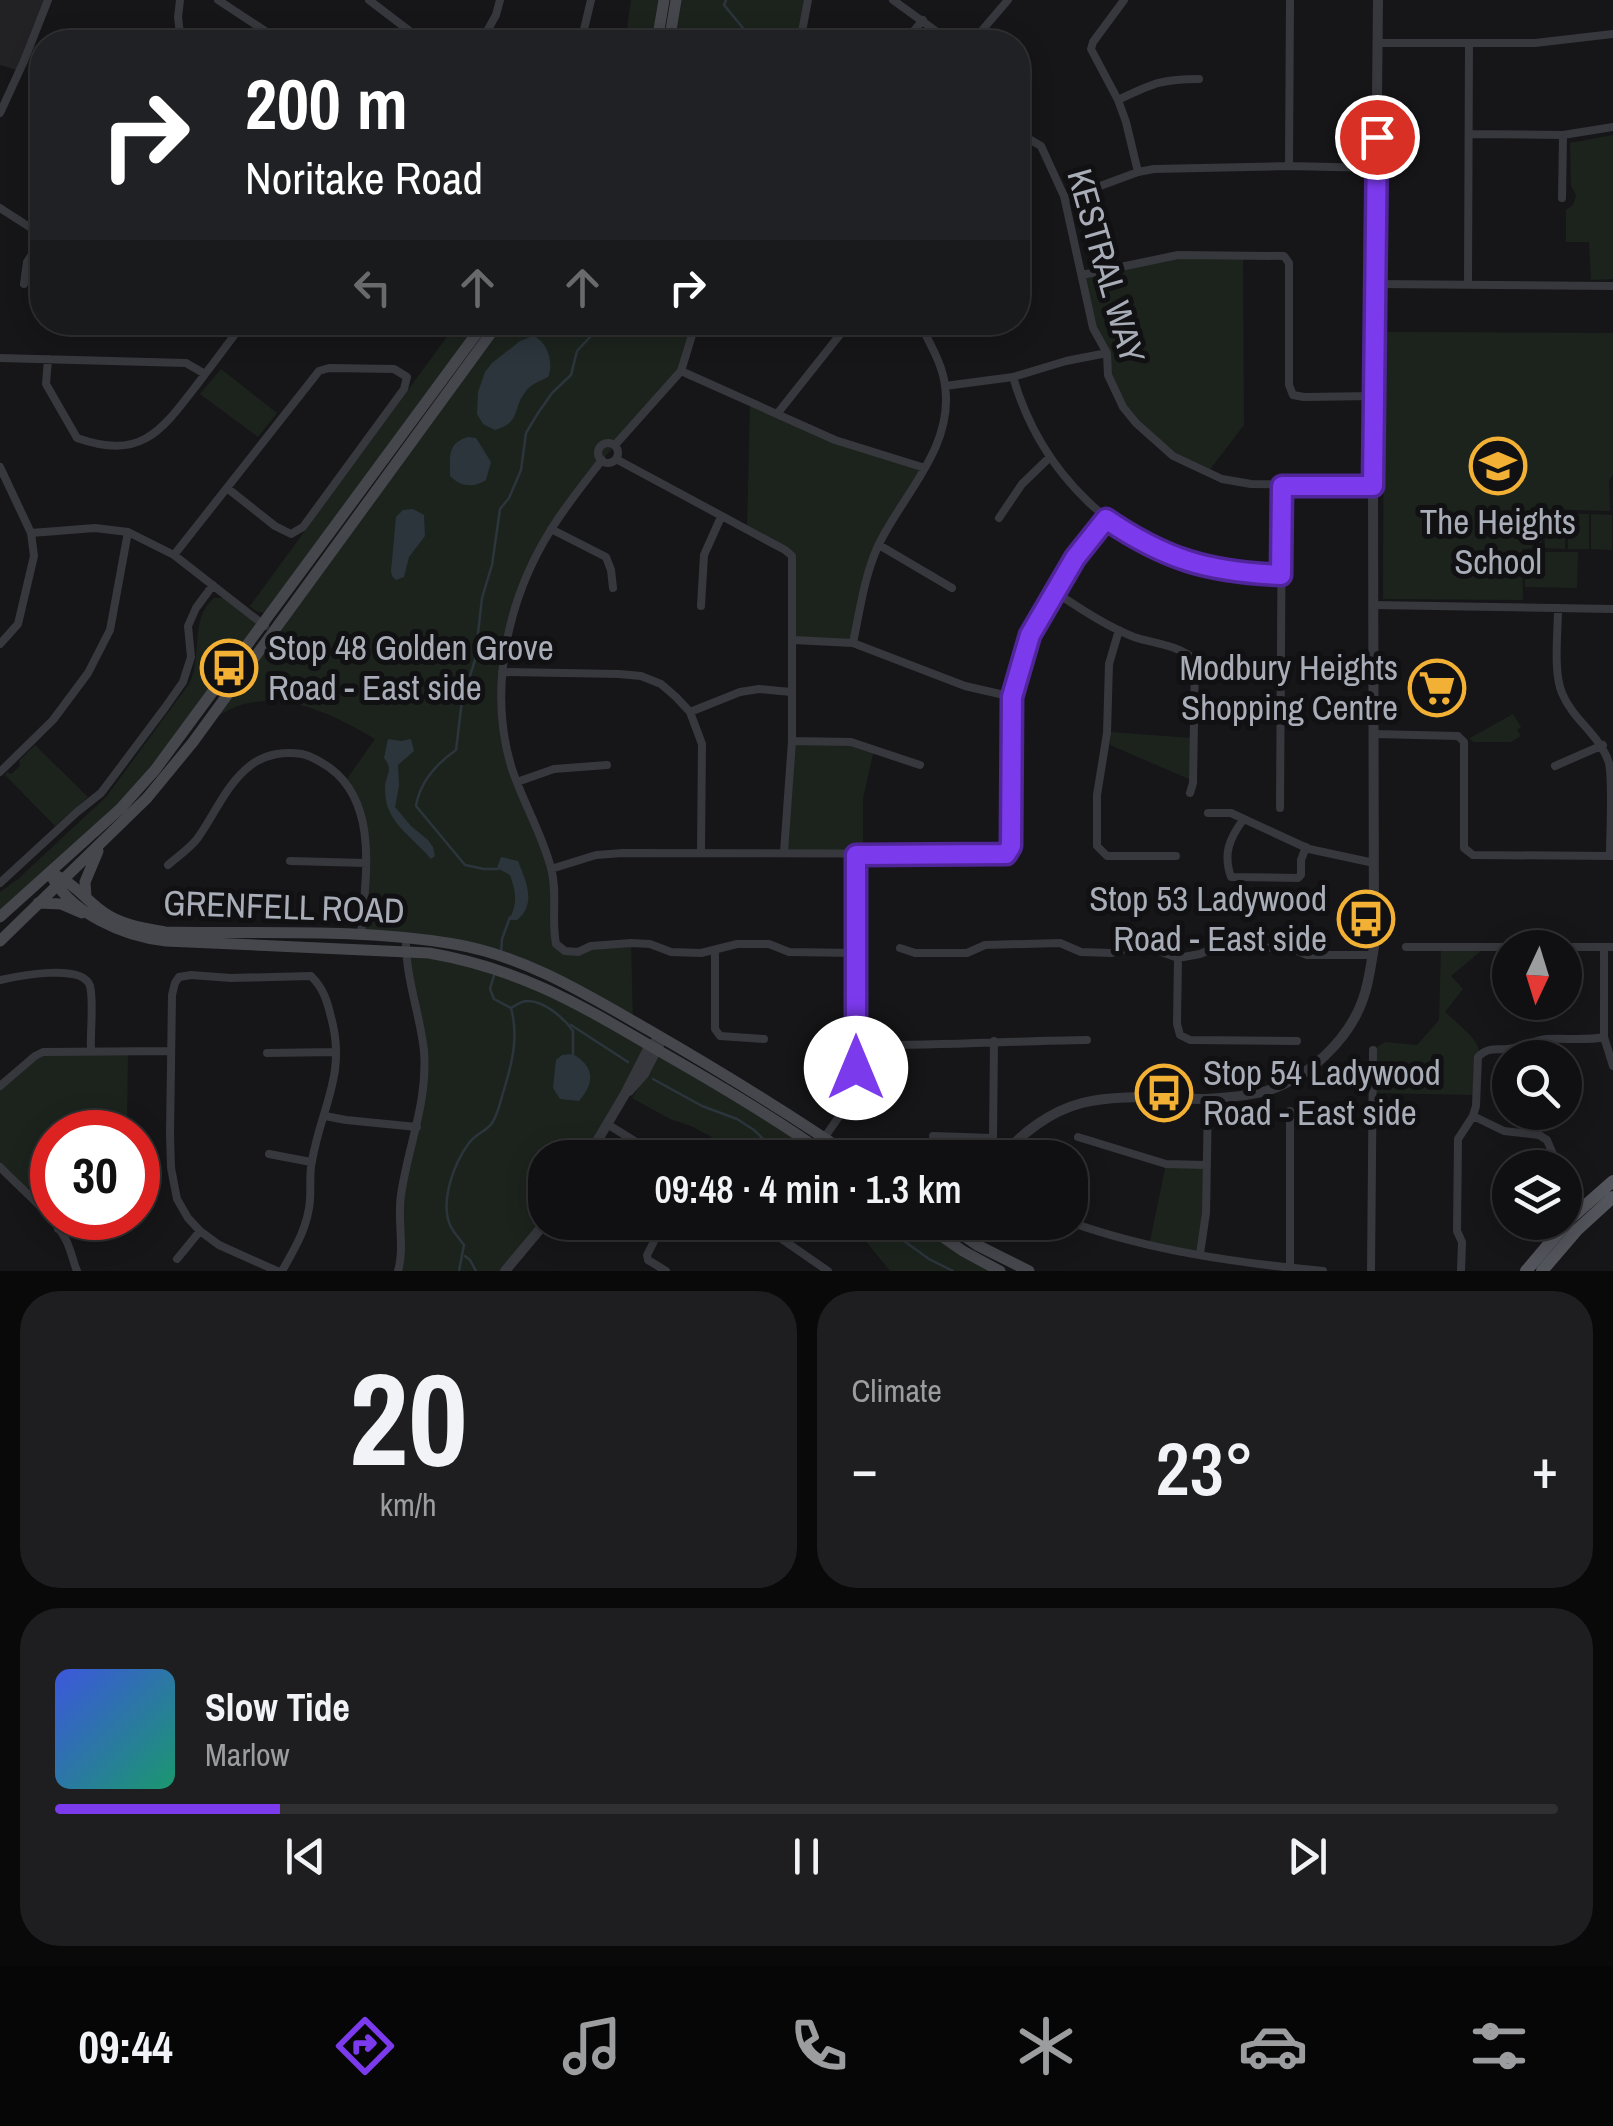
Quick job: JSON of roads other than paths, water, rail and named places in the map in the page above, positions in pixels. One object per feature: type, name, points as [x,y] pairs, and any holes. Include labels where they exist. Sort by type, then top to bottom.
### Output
[{"type":"main road","points":[[658,30],[664,0]]},
{"type":"main road","points":[[672,30],[676,0]]},
{"type":"main road","points":[[0,941],[159,784],[193,742],[268,628],[476,335]]},
{"type":"main road","points":[[0,918],[121,808],[156,770],[489,335]]},
{"type":"main road","points":[[86,897],[86,876],[102,842]]},
{"type":"main road","name":"GRENFELL ROAD","points":[[50,873],[100,920],[138,937],[166,941],[406,945]]},
{"type":"main road","name":"GRENFELL ROAD","points":[[61,883],[117,920],[165,932],[361,935],[445,956],[487,959],[509,966],[747,1087],[817,1140]]},
{"type":"main road","points":[[38,903],[61,904],[100,920]]},
{"type":"main road","points":[[1526,1271],[1571,1218],[1613,1181]]},
{"type":"main road","points":[[1542,1271],[1577,1230],[1613,1197]]},
{"type":"main road","points":[[966,1240],[1000,1271]]},
{"type":"main road","points":[[971,1240],[1029,1271]]},
{"type":"street","points":[[36,30],[48,0]]},
{"type":"street","points":[[180,0],[180,30]]},
{"type":"street","points":[[218,0],[264,30]]},
{"type":"street","points":[[488,30],[500,0]]},
{"type":"street","points":[[584,30],[591,0]]},
{"type":"street","points":[[802,30],[808,0]]},
{"type":"street","points":[[893,0],[936,30]]},
{"type":"street","points":[[982,30],[1008,0]]},
{"type":"street","points":[[1124,0],[1091,49],[1118,100],[1138,172]]},
{"type":"street","points":[[1289,166],[1290,0]]},
{"type":"street","points":[[1015,1140],[1043,1120],[1080,1103],[1117,1098],[1208,1098],[1266,1091],[1298,1076],[1331,1049],[1345,1033],[1364,998],[1372,955],[1374,863],[1378,0]]},
{"type":"street","points":[[371,1],[408,30]]},
{"type":"street","points":[[914,30],[923,20]]},
{"type":"street","points":[[1379,43],[1553,42],[1613,34]]},
{"type":"street","points":[[1468,284],[1469,43]]},
{"type":"street","points":[[0,113],[30,46]]},
{"type":"street","points":[[1118,100],[1157,82],[1200,79]]},
{"type":"street","points":[[1470,134],[1563,135],[1613,127]]},
{"type":"street","points":[[1562,198],[1563,135]]},
{"type":"street","name":"KESTRAL WAY","points":[[1030,140],[1040,146],[1065,200],[1094,328],[1107,354],[1108,375],[1123,407],[1136,423],[1173,456],[1222,479],[1282,486],[1373,486]]},
{"type":"street","points":[[1065,200],[1138,172],[1168,168],[1377,168]]},
{"type":"street","points":[[0,208],[30,229]]},
{"type":"street","points":[[1082,274],[1178,255],[1284,256],[1289,263],[1292,394],[1375,396]]},
{"type":"street","points":[[24,284],[30,257]]},
{"type":"street","points":[[1376,284],[1613,286]]},
{"type":"street","points":[[48,358],[46,384],[77,438],[113,446],[154,435],[170,420],[234,335]]},
{"type":"street","points":[[614,445],[682,371],[692,335]]},
{"type":"street","points":[[777,414],[840,335]]},
{"type":"street","points":[[853,643],[866,574],[879,544],[934,454],[943,424],[946,386],[926,335]]},
{"type":"street","points":[[946,386],[1013,377],[1107,354]]},
{"type":"street","points":[[0,358],[186,363],[205,374]]},
{"type":"street","points":[[174,555],[319,371],[394,369],[407,376],[404,389],[303,528],[291,534],[227,488]]},
{"type":"street","points":[[682,371],[835,440],[925,468]]},
{"type":"street","points":[[1013,377],[1020,402],[1050,458],[1072,487],[1106,519],[1135,539],[1190,562],[1238,573],[1281,575]]},
{"type":"street","points":[[608,443],[614,445],[618,450],[616,459],[608,463],[602,460],[600,448],[608,443]]},
{"type":"street","points":[[998,518],[1022,484],[1050,458]]},
{"type":"street","points":[[616,459],[792,556],[792,741],[784,852]]},
{"type":"street","points":[[602,460],[551,529],[514,605],[502,672],[503,725],[512,766],[551,869],[556,944],[566,951],[578,952],[592,946],[631,942],[671,952],[701,953],[737,944],[769,944],[789,952],[856,953]]},
{"type":"street","points":[[0,467],[31,534],[34,556],[18,624],[0,644]]},
{"type":"street","points":[[1280,808],[1282,486]]},
{"type":"street","points":[[702,606],[704,556],[721,517]]},
{"type":"street","points":[[551,869],[596,855],[1006,854],[1011,846],[1012,697],[1030,635],[1075,558],[1106,519]]},
{"type":"street","points":[[31,534],[95,528],[128,532],[174,555],[268,628]]},
{"type":"street","points":[[551,529],[606,558],[613,588]]},
{"type":"street","points":[[0,772],[54,720],[88,673],[110,630],[128,532]]},
{"type":"street","points":[[879,544],[952,588]]},
{"type":"street","points":[[0,883],[101,793],[142,740],[183,682],[191,657],[188,626],[213,585]]},
{"type":"street","points":[[1056,592],[1103,623],[1137,638],[1186,651],[1195,660],[1190,793]]},
{"type":"street","points":[[1374,605],[1613,609]]},
{"type":"street","points":[[1374,734],[1458,736],[1464,742],[1464,848],[1473,855],[1612,856],[1611,768],[1602,745],[1572,711],[1560,690],[1558,608]]},
{"type":"street","points":[[1119,630],[1109,664],[1108,733],[1097,796],[1096,846],[1107,856],[1176,856]]},
{"type":"street","points":[[792,640],[853,643],[964,686],[1012,697]]},
{"type":"street","points":[[502,672],[619,674],[641,676],[660,684],[690,712],[702,744],[701,852]]},
{"type":"street","points":[[690,712],[740,692],[791,692]]},
{"type":"street","points":[[792,741],[851,742],[920,764]]},
{"type":"street","points":[[1555,766],[1602,745]]},
{"type":"street","points":[[168,865],[194,843],[241,774],[256,761],[289,752],[308,755],[336,773],[358,805],[366,862],[361,935]]},
{"type":"street","points":[[517,782],[554,769],[607,765]]},
{"type":"street","points":[[1208,813],[1231,814],[1306,847],[1374,863]]},
{"type":"street","points":[[1243,820],[1228,843],[1231,878],[1298,878],[1306,847]]},
{"type":"street","points":[[823,1140],[850,1094],[856,1068],[856,855]]},
{"type":"street","points":[[290,861],[366,862]]},
{"type":"street","points":[[900,948],[968,953],[985,944],[1060,944],[1081,952],[1153,949],[1178,958],[1217,947],[1372,955]]},
{"type":"street","points":[[398,1271],[401,1191],[417,1127],[424,1076],[406,945]]},
{"type":"street","points":[[1406,947],[1609,947],[1604,1037],[1613,1066]]},
{"type":"street","points":[[714,950],[716,1029],[720,1036],[764,1039]]},
{"type":"street","points":[[1178,958],[1180,1034],[1190,1040],[1296,1040]]},
{"type":"street","points":[[0,980],[34,974],[78,974],[85,978],[90,987],[90,1050]]},
{"type":"street","points":[[190,974],[230,978],[311,976],[325,993],[336,1052],[326,1116],[311,1162],[307,1220],[301,1238],[280,1271],[219,1245],[188,1218],[178,1200],[171,1168],[175,983],[190,974]]},
{"type":"street","points":[[1462,1271],[1462,1242],[1456,1231],[1458,1139],[1473,1116],[1481,1053],[1542,1039],[1604,1037]]},
{"type":"street","points":[[856,1045],[1087,1040]]},
{"type":"street","points":[[932,1136],[993,1138],[994,1041]]},
{"type":"street","points":[[597,1140],[638,1082],[656,1044]]},
{"type":"street","points":[[1371,1271],[1373,1050]]},
{"type":"street","points":[[0,1086],[44,1052],[171,1051]]},
{"type":"street","points":[[267,1053],[336,1052]]},
{"type":"street","points":[[1200,1254],[1206,1213],[1208,1098]]},
{"type":"street","points":[[1290,1111],[1290,1268]]},
{"type":"street","points":[[326,1116],[417,1127]]},
{"type":"street","points":[[1473,1116],[1504,1131],[1539,1135],[1547,1140],[1551,1150]]},
{"type":"street","points":[[607,1124],[633,1140]]},
{"type":"street","points":[[1078,1137],[1166,1164],[1206,1165]]},
{"type":"street","points":[[269,1154],[311,1162]]},
{"type":"street","points":[[0,1167],[30,1199]]},
{"type":"street","points":[[1088,1227],[1149,1246],[1323,1271]]},
{"type":"street","points":[[178,1260],[200,1231]]},
{"type":"street","points":[[66,1240],[77,1271]]},
{"type":"street","points":[[505,1271],[531,1240]]},
{"type":"street","points":[[655,1240],[648,1260],[666,1271]]},
{"type":"street","points":[[783,1240],[828,1271]]},
{"type":"street","points":[[513,1261],[524,1271]]},
{"type":"waterway","points":[[726,0],[724,5],[743,30]]},
{"type":"waterway","points":[[498,869],[465,865],[416,806],[430,774],[456,750],[500,509],[521,470],[526,433],[552,393],[571,375],[577,351],[592,335]]},
{"type":"waterway","points":[[501,953],[510,917]]},
{"type":"waterway","points":[[459,1271],[464,1245],[447,1215],[450,1182],[469,1143],[496,1116],[513,1050],[511,1008],[494,999],[490,989],[494,975]]},
{"type":"waterway","points":[[511,1008],[528,1001],[553,1011],[573,1031],[573,1054]]},
{"type":"waterway","points":[[571,1025],[628,1062]]},
{"type":"waterway","points":[[653,1079],[702,1106],[737,1119],[764,1140]]},
{"type":"waterway","points":[[903,1240],[953,1271]]},
{"type":"waterway","points":[[465,1256],[476,1271]]},
{"type":"place","name":"The Heights School","points":[[1498,466]]},
{"type":"place","name":"Stop 48 Golden Grove Road - East side","points":[[229,668]]},
{"type":"place","name":"Modbury Heights Shopping Centre","points":[[1437,688]]},
{"type":"place","name":"Stop 53 Ladywood Road - East side","points":[[1366,919]]},
{"type":"place","name":"Stop 54 Ladywood Road - East side","points":[[1164,1093]]}]
